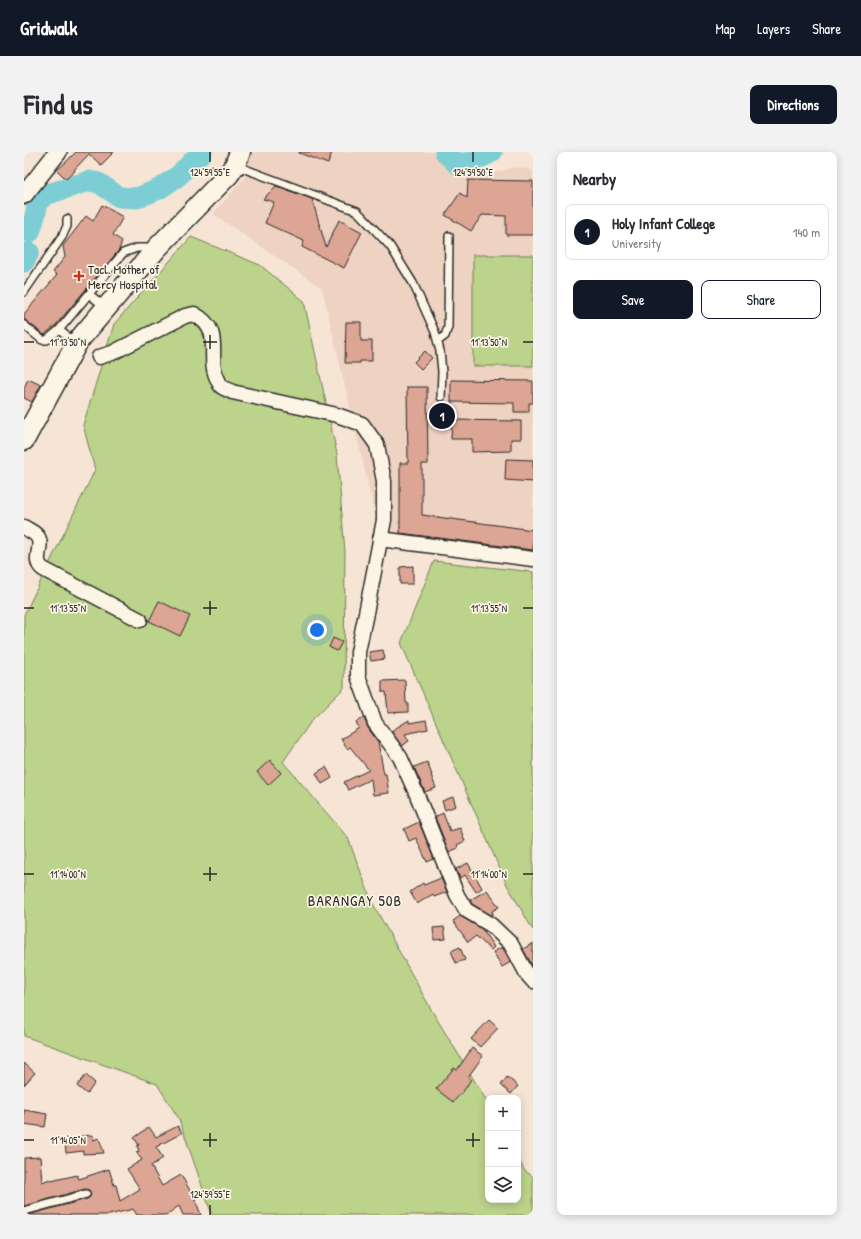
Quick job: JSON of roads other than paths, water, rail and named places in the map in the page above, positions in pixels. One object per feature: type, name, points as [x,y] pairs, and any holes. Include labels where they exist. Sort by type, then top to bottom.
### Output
[{"type":"main road","points":[[24,440],[78,341],[157,248],[223,180],[237,159]]},
{"type":"street","points":[[24,194],[58,152]]},
{"type":"street","points":[[99,356],[112,353],[185,316],[194,314],[206,323],[214,342],[214,374],[221,386],[232,392],[337,415],[362,424],[377,445],[384,481],[384,520],[358,652],[358,676],[375,723],[400,757],[417,795],[457,895],[466,910],[491,925],[511,944],[527,974],[533,981]]},
{"type":"street","points":[[24,528],[37,535],[39,538],[39,566],[140,620]]},
{"type":"street","points":[[380,540],[533,559]]},
{"type":"lane","points":[[237,159],[357,211],[390,246],[413,283],[438,341],[442,372],[441,397]]},
{"type":"lane","points":[[24,292],[62,237],[67,226],[67,219]]},
{"type":"lane","points":[[438,341],[445,336],[448,327],[449,236]]},
{"type":"lane","points":[[24,326],[42,340],[47,340],[59,330],[123,253],[137,248],[157,248]]},
{"type":"lane","points":[[89,294],[105,308]]},
{"type":"lane","points":[[59,330],[68,337],[78,341]]},
{"type":"lane","points":[[24,1211],[86,1194]]},
{"type":"waterway","points":[[30,232],[38,202],[45,195],[89,181],[99,183],[119,197],[137,198],[159,189],[178,176],[202,152]]},
{"type":"waterway","points":[[445,152],[457,164],[472,162],[492,152]]},
{"type":"waterway","points":[[24,262],[29,252]]},
{"type":"place","name":"Tacl. Mother of Mercy Hospital","points":[[79,276]]},
{"type":"place","name":"Holy Infant College","points":[[442,416]]},
{"type":"district","name":"BARANGAY 50B","points":[[355,900]]}]
